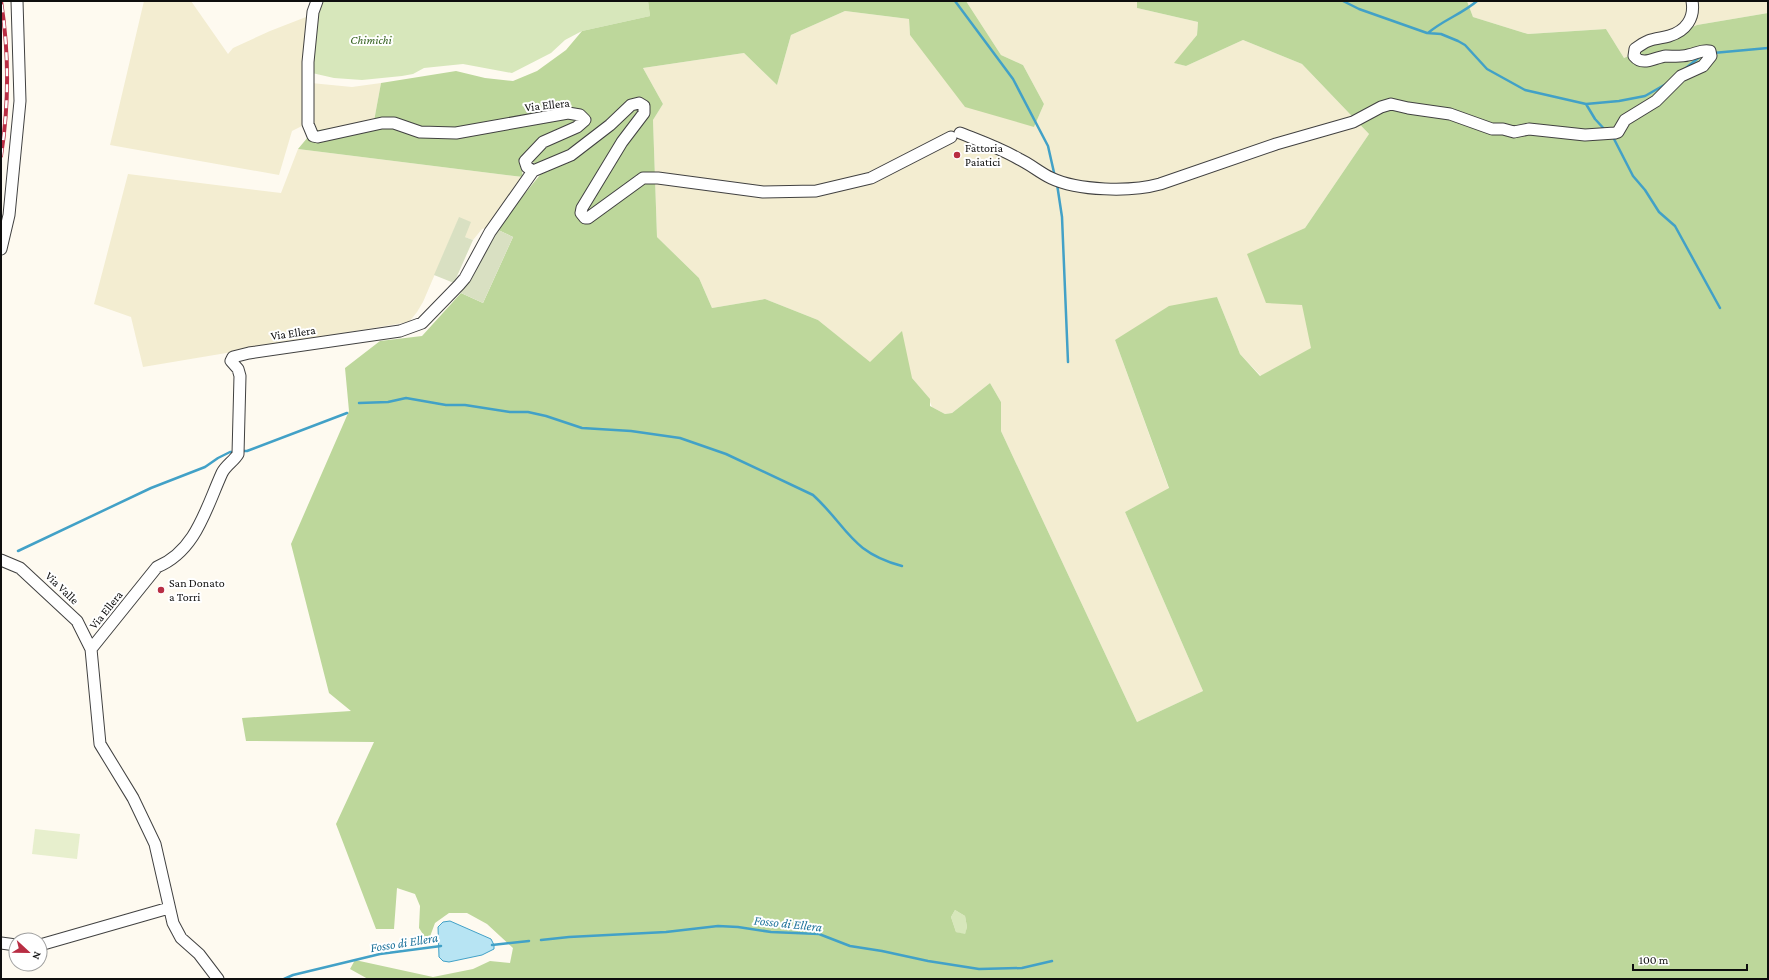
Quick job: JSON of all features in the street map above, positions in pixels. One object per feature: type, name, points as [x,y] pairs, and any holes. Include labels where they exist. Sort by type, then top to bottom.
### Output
[{"type":"street","points":[[1,249],[9,215],[20,101],[17,1]]},
{"type":"street","name":"Via Ellera","points":[[218,979],[199,954],[181,938],[173,923],[155,844],[133,798],[100,744],[91,649],[157,567],[168,563],[180,552],[196,531],[208,510],[223,471],[238,450],[240,376],[238,369],[231,361],[233,357],[249,353],[400,331],[422,322],[465,278],[490,232],[533,171],[527,167],[525,161],[544,142],[577,127],[585,120],[580,115],[568,113],[456,133],[420,132],[394,123],[388,123],[318,137],[313,136],[308,124],[308,62],[313,12],[317,1]]},
{"type":"street","points":[[533,171],[571,155],[610,125],[631,105],[639,103],[644,106],[644,113],[622,142],[582,208],[581,213],[585,218],[588,218],[643,178],[658,178],[763,192],[816,191],[872,178],[955,135],[993,145],[1021,159],[1050,178],[1061,182],[1096,188],[1113,189],[1151,187],[1276,144],[1354,122],[1381,107],[1391,104],[1450,114],[1492,129],[1503,129],[1514,132],[1529,130],[1585,135],[1615,133],[1618,132],[1625,120],[1656,101],[1680,76],[1703,66],[1708,55],[1699,51],[1690,55],[1664,56],[1648,62],[1636,59],[1634,56],[1635,49],[1649,40],[1669,36],[1682,29],[1692,19],[1692,1]]},
{"type":"street","name":"Via Valle","points":[[1,560],[20,568],[77,621],[91,649]]},
{"type":"street","points":[[48,943],[169,908]]},
{"type":"shaded area","points":[[144,1],[191,1],[228,54],[233,48],[306,17],[306,124],[292,131],[279,175],[110,145]]},
{"type":"shaded area","points":[[966,1],[1137,1],[1137,8],[1198,22],[1197,35],[1175,63],[1186,66],[1243,40],[1302,64],[1369,134],[1305,228],[1289,236],[1312,348],[1261,376],[1240,354],[1217,297],[1115,340],[1169,489],[1125,512],[1203,691],[1137,722],[1001,431],[1001,402],[990,383],[952,413],[945,414],[932,407],[928,397],[912,378],[870,363],[818,320],[765,299],[712,308],[699,278],[657,237],[653,120],[663,104],[643,68],[744,53],[777,85],[791,35],[845,11],[909,19],[910,35],[1034,127],[1044,104],[1023,65],[1001,55]]},
{"type":"shaded area","points":[[1467,1],[1768,1],[1768,13],[1697,25],[1624,58],[1606,29],[1528,34],[1473,17]]},
{"type":"shaded area","points":[[311,83],[352,87],[381,83],[374,121],[313,131]]},
{"type":"shaded area","points":[[298,149],[523,177],[488,227],[482,229],[473,240],[465,237],[459,218],[423,302],[409,322],[143,367],[131,317],[94,304],[128,174],[281,193]]},
{"type":"green space","name":"Chimichi","points":[[322,1],[648,1],[650,16],[582,31],[565,40],[551,53],[512,73],[463,64],[424,68],[413,74],[402,76],[362,80],[334,78],[312,73],[314,19]]},
{"type":"green space","points":[[648,1],[966,1],[1001,55],[1023,65],[1044,104],[1034,127],[965,107],[910,35],[909,19],[845,11],[791,35],[777,85],[744,53],[643,68],[663,104],[653,120],[657,237],[699,278],[712,308],[765,299],[818,320],[870,362],[902,331],[912,378],[930,399],[930,406],[945,414],[952,413],[990,383],[1001,402],[1001,431],[1137,722],[1203,691],[1125,512],[1169,488],[1115,340],[1169,306],[1217,297],[1240,354],[1260,376],[1311,348],[1302,305],[1266,303],[1247,254],[1305,228],[1369,134],[1302,64],[1243,40],[1186,66],[1174,63],[1197,35],[1198,22],[1137,8],[1137,1],[1467,1],[1473,17],[1528,34],[1606,29],[1624,58],[1697,25],[1768,13],[1768,979],[368,979],[350,969],[355,960],[433,977],[473,969],[490,961],[510,963],[513,948],[487,924],[467,913],[449,913],[435,923],[428,942],[419,928],[420,906],[415,894],[397,888],[394,929],[376,929],[336,824],[374,742],[246,741],[242,718],[351,711],[329,693],[291,544],[349,411],[345,368],[380,341],[422,336],[461,293],[483,303],[513,237],[496,229],[544,170],[543,164],[534,163],[526,156],[520,159],[523,177],[298,149],[313,131],[374,121],[381,83],[456,71],[485,78],[513,81],[537,71],[566,50],[582,31],[650,16]],"holes":[[[955,910],[965,916],[967,927],[965,934],[956,932],[951,917]]]},
{"type":"green space","points":[[459,217],[471,222],[465,237],[473,240],[454,283],[434,275]]},
{"type":"green space","points":[[496,229],[513,237],[483,303],[461,293],[486,240]]},
{"type":"green space","points":[[35,829],[80,834],[77,859],[32,854]]},
{"type":"green space","points":[[955,910],[965,916],[967,927],[965,935],[956,932],[951,917]]},
{"type":"water","points":[[450,921],[491,939],[494,949],[482,955],[449,962],[443,961],[439,957],[438,927],[443,922]]},
{"type":"waterway","points":[[955,1],[1013,79],[1048,146],[1055,177]]},
{"type":"waterway","points":[[1343,1],[1359,9],[1427,33],[1441,34],[1458,41],[1465,45],[1487,69],[1525,90],[1586,104],[1619,101],[1645,96],[1666,84]]},
{"type":"waterway","points":[[1428,33],[1477,1]]},
{"type":"waterway","points":[[1713,53],[1768,48]]},
{"type":"waterway","points":[[1686,68],[1702,55]]},
{"type":"waterway","points":[[1586,104],[1595,119],[1606,131]]},
{"type":"waterway","points":[[1613,137],[1633,176],[1645,190],[1659,212],[1675,226],[1720,308]]},
{"type":"waterway","points":[[1057,184],[1062,217],[1068,362]]},
{"type":"waterway","points":[[359,403],[388,402],[406,398],[446,405],[465,405],[510,412],[528,412],[546,416],[582,428],[631,431],[680,438],[726,454],[813,495],[860,546],[871,554],[902,566]]},
{"type":"waterway","points":[[241,451],[247,451],[347,413]]},
{"type":"waterway","points":[[18,551],[151,488],[205,467],[230,452],[236,452]]},
{"type":"waterway","name":"Fosso di Ellera","points":[[541,940],[569,937],[666,932],[718,926],[738,927],[771,932],[819,934],[850,946],[979,969],[1022,968],[1052,961]]},
{"type":"waterway","name":"Fosso di Ellera","points":[[492,945],[529,941]]},
{"type":"waterway","name":"Fosso di Ellera","points":[[284,979],[293,975],[380,954],[441,946]]},
{"type":"railway","points":[[1,1],[6,40],[7,98],[1,156]]},
{"type":"place","name":"Fattoria Paiatici","points":[[957,155]]},
{"type":"place","name":"San Donato a Torri","points":[[161,590]]}]
